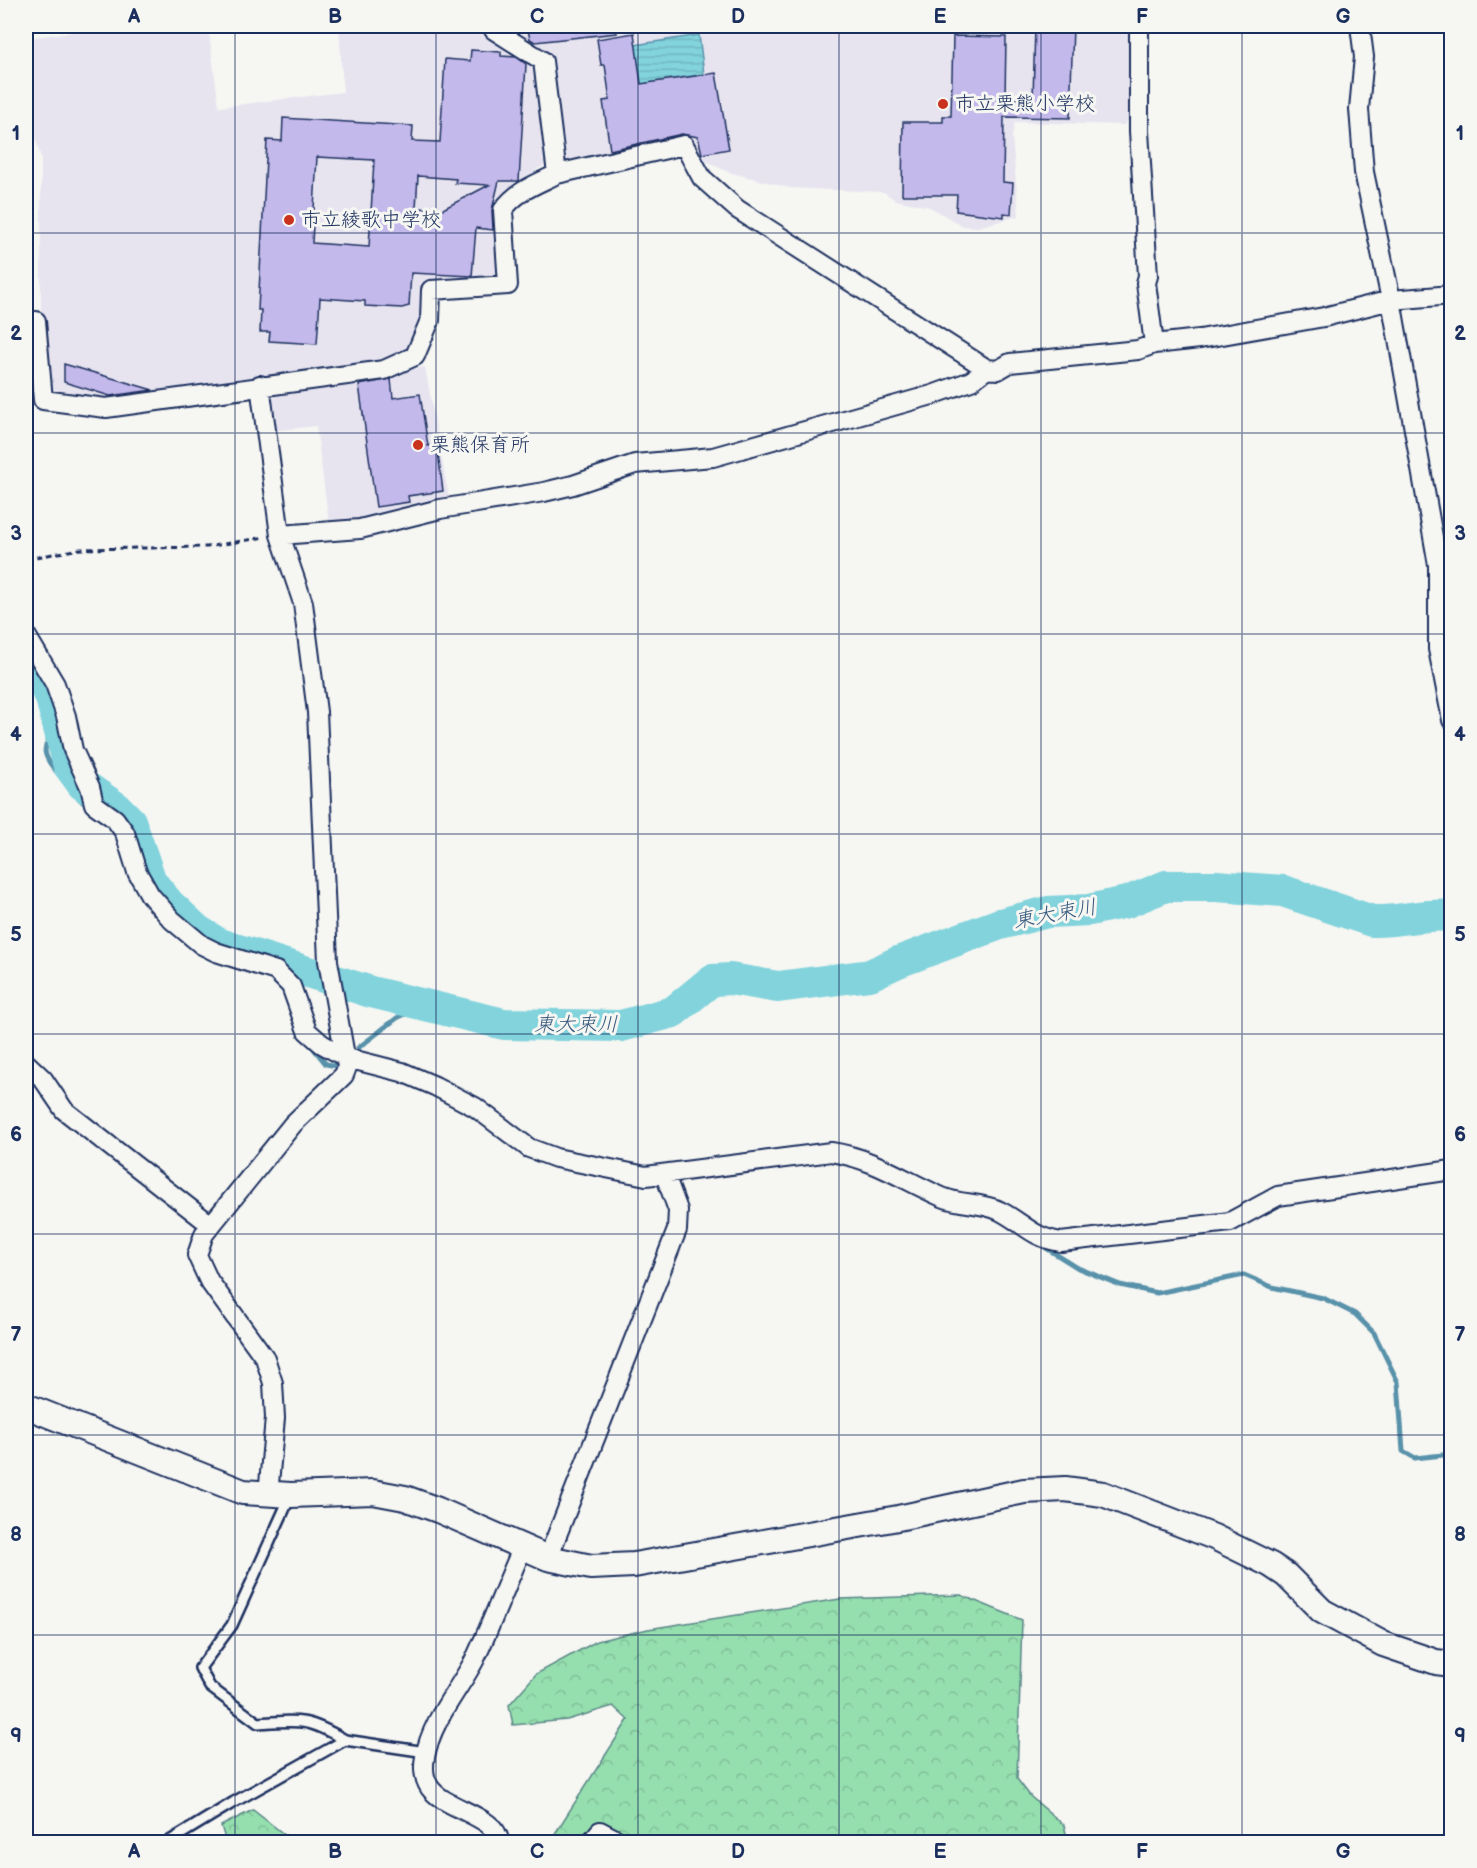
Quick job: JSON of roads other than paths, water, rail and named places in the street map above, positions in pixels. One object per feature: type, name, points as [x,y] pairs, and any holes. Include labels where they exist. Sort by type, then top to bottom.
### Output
[{"type":"street","points":[[494,26],[494,30],[543,61],[557,174]]},
{"type":"street","points":[[1139,26],[1140,131],[1148,276],[1146,283],[1154,344]]},
{"type":"street","points":[[1360,26],[1364,57],[1359,109],[1364,172],[1391,300],[1438,565],[1438,649],[1452,720]]},
{"type":"street","points":[[26,322],[36,321],[43,400],[106,408],[260,385],[384,370],[415,356],[430,320],[431,290],[508,285],[503,210],[510,200],[524,190],[557,174],[684,145],[702,178],[737,209],[987,369],[999,370],[1010,363],[1138,351],[1154,344],[1200,339],[1324,317],[1391,300],[1452,295]]},
{"type":"street","points":[[280,535],[360,529],[440,509],[554,490],[635,464],[713,457],[932,395],[971,381],[987,369]]},
{"type":"street","points":[[260,385],[280,535],[303,603],[316,712],[328,961],[347,1058],[344,1074],[293,1124],[204,1234],[197,1255],[209,1281],[265,1358],[273,1383],[280,1495]]},
{"type":"street","points":[[26,636],[55,684],[66,716],[73,750],[94,804],[115,819],[125,833],[137,872],[150,895],[172,920],[202,945],[216,952],[276,971],[291,986],[307,1031],[322,1044],[347,1058],[402,1072],[435,1086],[475,1107],[529,1148],[556,1158],[666,1178],[682,1169],[728,1168],[831,1152],[850,1155],[889,1170],[944,1198],[986,1205],[1001,1212],[1041,1239],[1061,1242],[1230,1222],[1278,1196],[1452,1170]]},
{"type":"street","points":[[26,1063],[43,1079],[64,1110],[211,1225]]},
{"type":"street","points":[[548,1558],[678,1230],[678,1210],[666,1178]]},
{"type":"street","points":[[26,1406],[243,1492],[280,1495],[355,1491],[405,1498],[522,1549],[548,1558],[591,1567],[634,1565],[898,1518],[1024,1491],[1065,1489],[1103,1494],[1222,1541],[1271,1565],[1286,1575],[1322,1611],[1383,1644],[1436,1662],[1452,1664]]},
{"type":"street","points":[[499,1842],[489,1823],[447,1804],[430,1788],[424,1775],[426,1752],[432,1734],[475,1658],[522,1549]]},
{"type":"street","points":[[591,1842],[600,1831],[621,1842]]},
{"type":"lane","points":[[964,26],[1018,26]]},
{"type":"lane","points":[[280,1495],[232,1625],[200,1668],[210,1687],[258,1722],[302,1720],[324,1728],[345,1740],[426,1752]]},
{"type":"lane","points":[[168,1842],[345,1740]]},
{"type":"water","points":[[699,35],[704,74],[641,84],[635,45]]},
{"type":"waterway","name":"東大束川","points":[[26,653],[51,698],[69,766],[82,784],[117,808],[130,821],[151,882],[169,904],[197,930],[219,944],[371,992],[504,1024],[621,1026],[673,1012],[712,980],[730,979],[778,987],[870,975],[898,962],[1000,924],[1048,912],[1089,910],[1127,902],[1166,886],[1216,886],[1283,891],[1372,921],[1452,916]]},
{"type":"waterway","points":[[59,729],[47,742],[45,748],[48,761],[73,792],[91,809]]},
{"type":"waterway","points":[[358,1048],[397,1018],[424,1005]]},
{"type":"waterway","points":[[307,1040],[326,1064],[337,1066]]},
{"type":"waterway","points":[[1038,1243],[1078,1268],[1120,1285],[1157,1293],[1244,1275],[1272,1287],[1323,1298],[1355,1314],[1374,1333],[1398,1382],[1403,1451],[1415,1458],[1452,1454]]},
{"type":"place","name":"市立栗熊小学校","points":[[943,104]]},
{"type":"place","name":"市立綾歌中学校","points":[[289,220]]},
{"type":"place","name":"栗熊保育所","points":[[418,445]]}]
